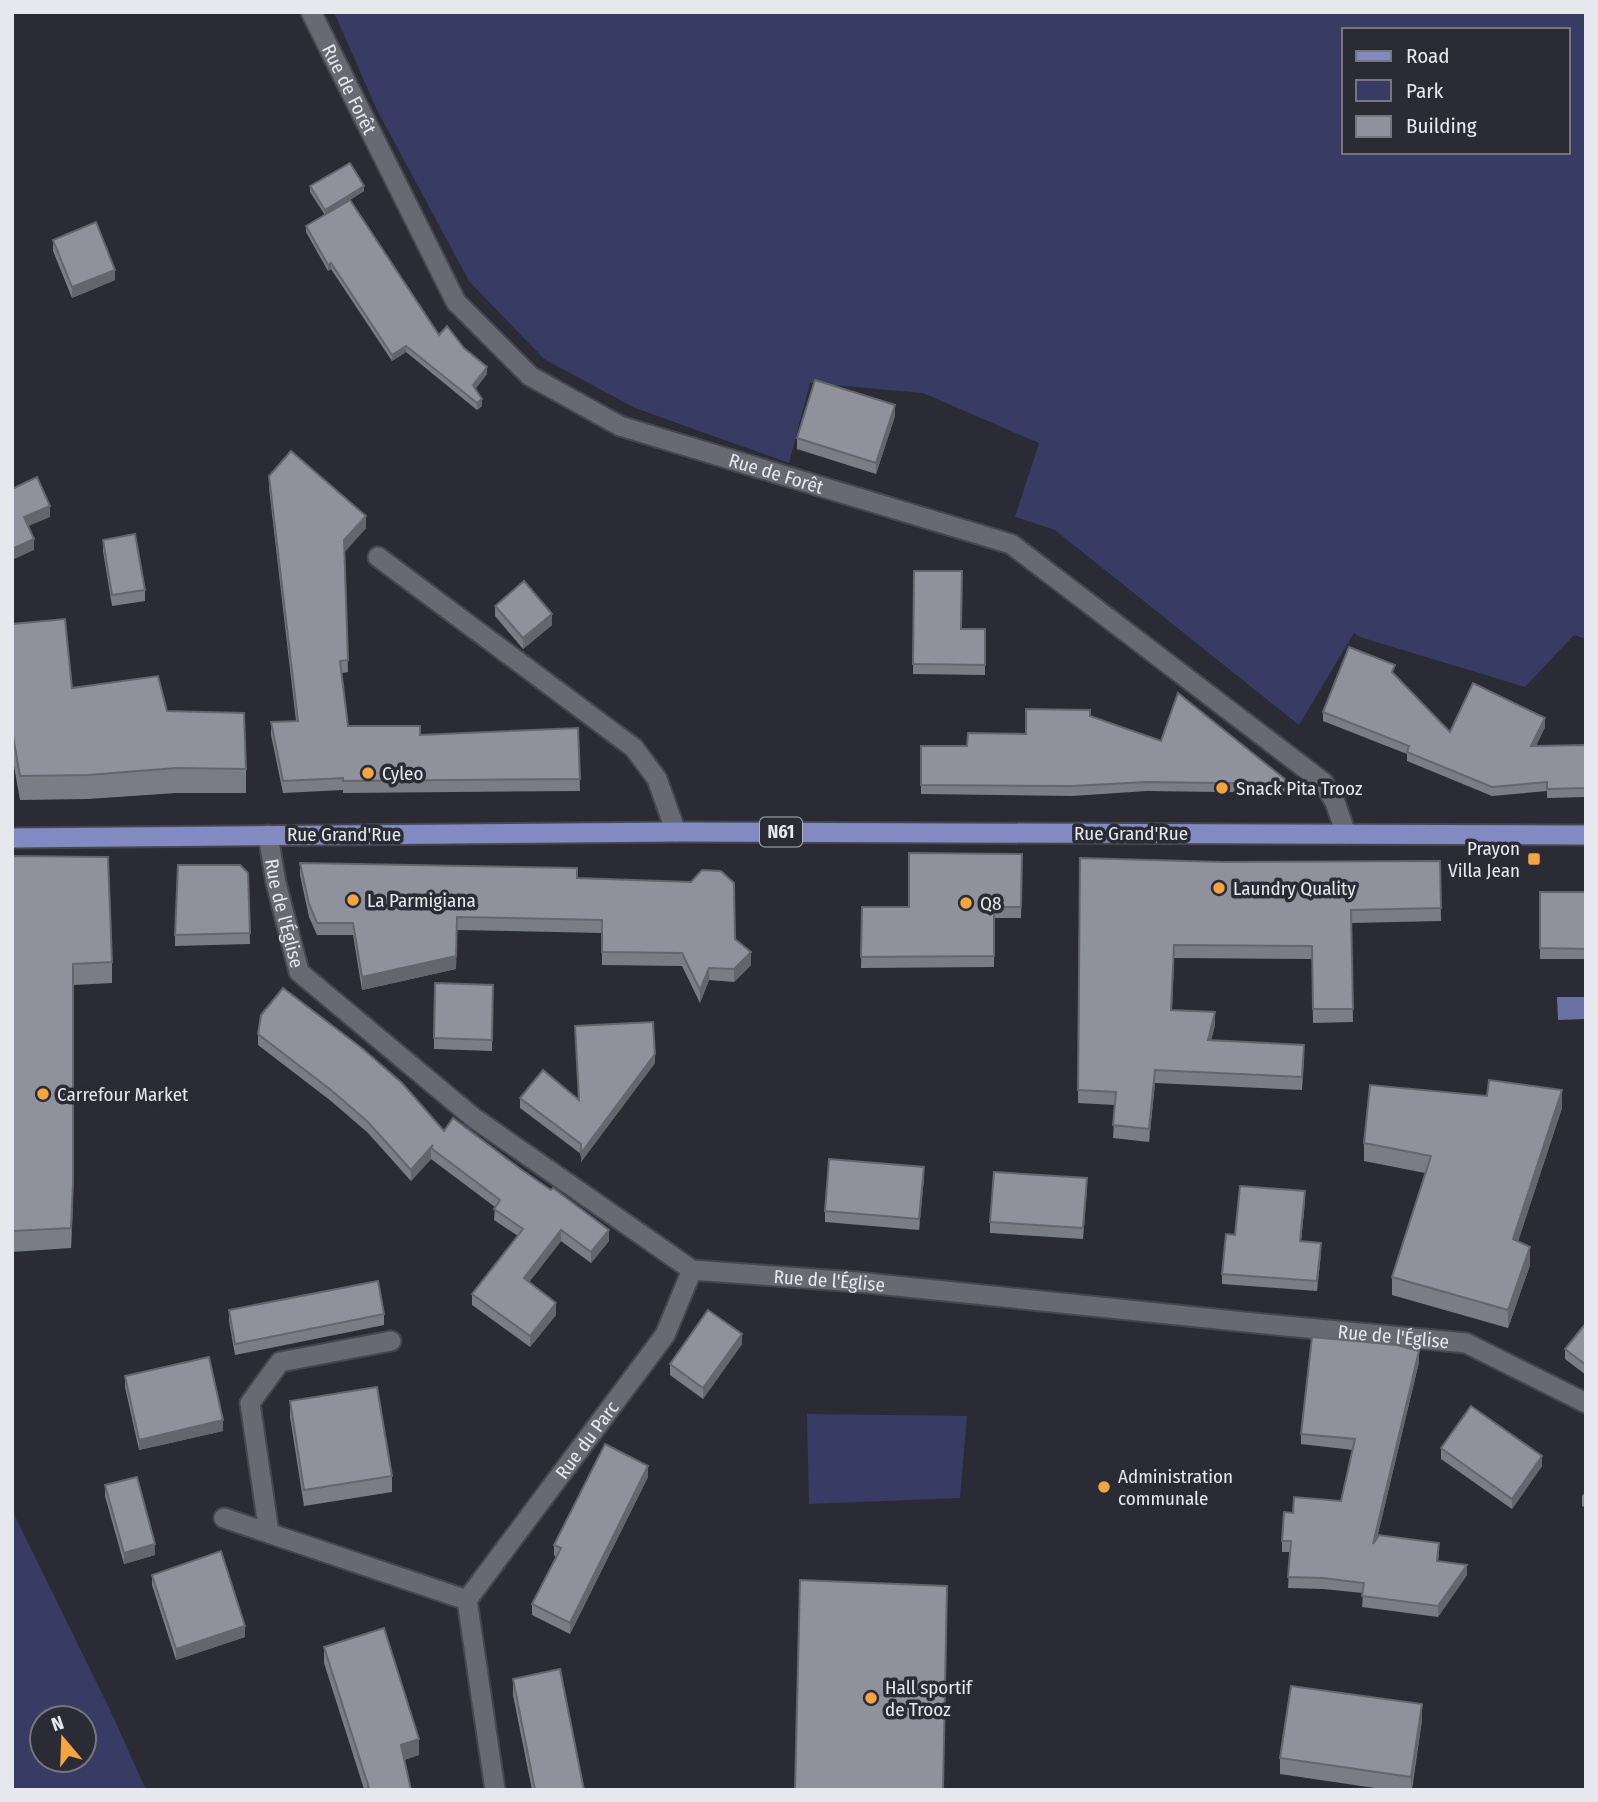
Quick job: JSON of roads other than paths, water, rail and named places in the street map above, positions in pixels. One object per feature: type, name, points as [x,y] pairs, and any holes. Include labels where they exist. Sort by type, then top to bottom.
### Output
[{"type":"main road","name":"Rue Grand'Rue","points":[[12,838],[676,832],[1586,835]]},
{"type":"street","name":"Rue de Forêt","points":[[311,12],[456,302],[530,376],[620,426],[1011,544],[1323,782],[1335,802],[1346,834]]},
{"type":"street","points":[[378,557],[634,748],[657,779],[676,832]]},
{"type":"street","name":"Rue de l'Église","points":[[268,835],[276,883],[299,972],[474,1118],[692,1270],[857,1282],[1466,1343],[1586,1403]]},
{"type":"street","name":"Rue du Parc","points":[[467,1600],[665,1335],[692,1270]]},
{"type":"street","points":[[269,1533],[250,1403],[280,1362],[391,1341]]},
{"type":"street","points":[[224,1518],[467,1600],[495,1790]]},
{"type":"place","name":"Cyleo","points":[[368,773]]},
{"type":"place","name":"Snack Pita Trooz","points":[[1222,788]]},
{"type":"place","name":"Prayon Villa Jean","points":[[1534,859]]},
{"type":"place","name":"Laundry Quality","points":[[1219,888]]},
{"type":"place","name":"La Parmigiana","points":[[353,900]]},
{"type":"place","name":"Q8","points":[[966,903]]},
{"type":"place","name":"Carrefour Market","points":[[43,1094]]},
{"type":"place","name":"Administration communale","points":[[1104,1487]]},
{"type":"place","name":"Hall sportif de Trooz","points":[[871,1698]]}]
